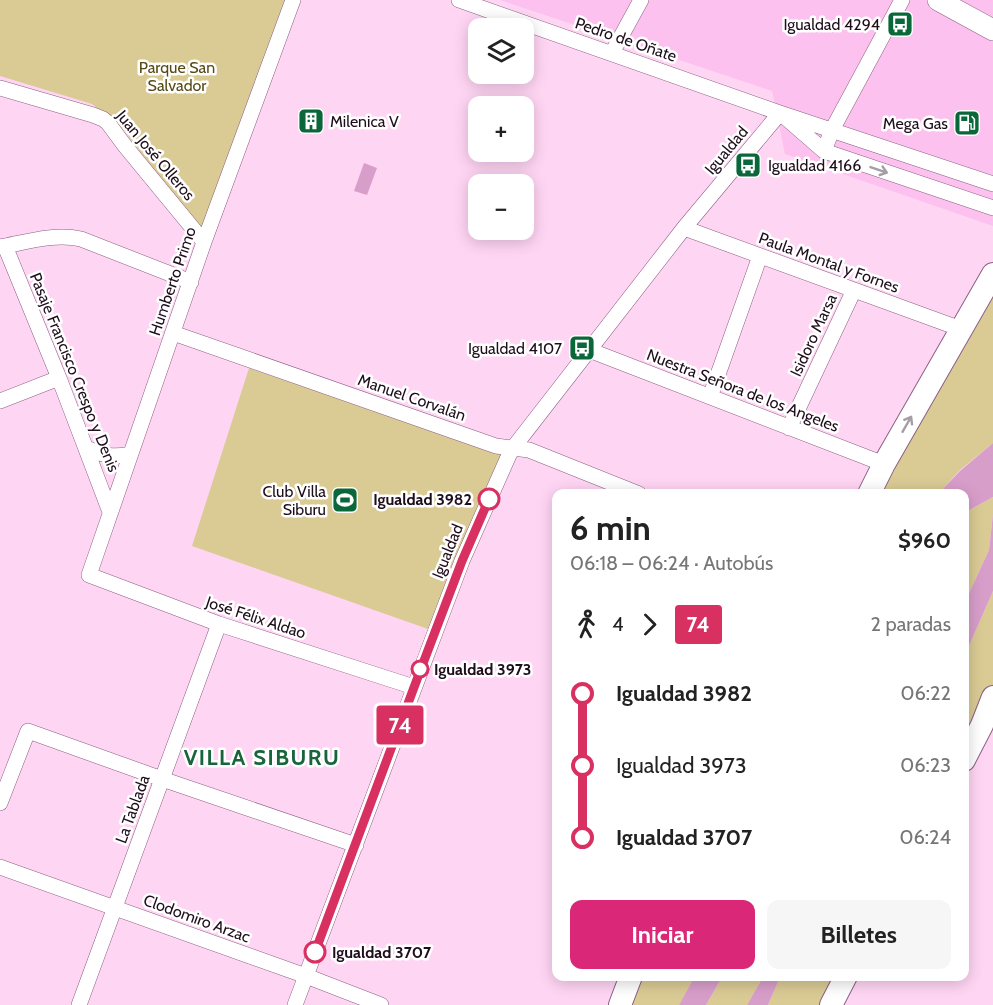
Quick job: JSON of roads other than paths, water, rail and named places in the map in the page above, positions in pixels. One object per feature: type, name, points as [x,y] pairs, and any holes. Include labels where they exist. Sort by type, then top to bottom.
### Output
[{"type":"main road","points":[[938,0],[993,30]]},
{"type":"main road","points":[[872,489],[993,274]]},
{"type":"main road","points":[[969,750],[993,697]]},
{"type":"main road","points":[[620,1005],[629,981]]},
{"type":"main road","points":[[831,1005],[843,981]]},
{"type":"street","name":"Humberto Primo","points":[[88,575],[204,242],[292,0]]},
{"type":"street","name":"Pedro de Oñate","points":[[459,0],[780,113],[993,184]]},
{"type":"street","points":[[612,53],[641,0]]},
{"type":"street","points":[[824,151],[832,130],[902,0]]},
{"type":"street","name":"Juan José Olleros","points":[[0,88],[93,115],[108,123],[204,242]]},
{"type":"street","name":"Pedro de Oñate","points":[[780,113],[824,151],[993,208]]},
{"type":"street","name":"Igualdad","points":[[296,1005],[462,561],[513,448],[684,228],[780,113]]},
{"type":"street","name":"Paula Montal y Fornes","points":[[684,228],[962,329]]},
{"type":"street","points":[[2,246],[61,236],[73,237],[191,282]]},
{"type":"street","name":"Pasaje Francisco Crespo y Denis","points":[[2,246],[59,378],[110,512]]},
{"type":"street","points":[[710,397],[760,256]]},
{"type":"street","name":"Isidoro Marsa","points":[[789,428],[854,290]]},
{"type":"street","name":"Manuel Corvalán","points":[[173,333],[496,446],[530,450],[627,489]]},
{"type":"street","name":"Nuestra Señora de los Angeles","points":[[589,350],[884,464]]},
{"type":"street","points":[[0,401],[59,378]]},
{"type":"street","points":[[86,448],[117,457],[130,454]]},
{"type":"street","name":"José Félix Aldao","points":[[88,575],[219,624],[414,687]]},
{"type":"street","name":"La Tablada","points":[[79,1005],[219,624]]},
{"type":"street","points":[[0,803],[28,731],[356,845]]},
{"type":"street","name":"Clodomiro Arzac","points":[[0,867],[381,1005]]},
{"type":"place","name":"Igualdad 4294","points":[[900,24]]},
{"type":"place","name":"Milenica V","points":[[311,121]]},
{"type":"place","name":"Mega Gas","points":[[967,123]]},
{"type":"place","name":"Igualdad 4166","points":[[748,165]]},
{"type":"place","name":"Igualdad 4107","points":[[582,348]]},
{"type":"place","name":"Igualdad 3982","points":[[489,499]]},
{"type":"place","name":"Club Villa Siburu","points":[[345,500]]},
{"type":"place","name":"Igualdad 3973","points":[[420,669]]},
{"type":"place","name":"Igualdad 3707","points":[[315,952]]},
{"type":"district","name":"VILLA SIBURU","points":[[262,757]]},
{"type":"park label","name":"Parque San Salvador","points":[[177,76]]}]
